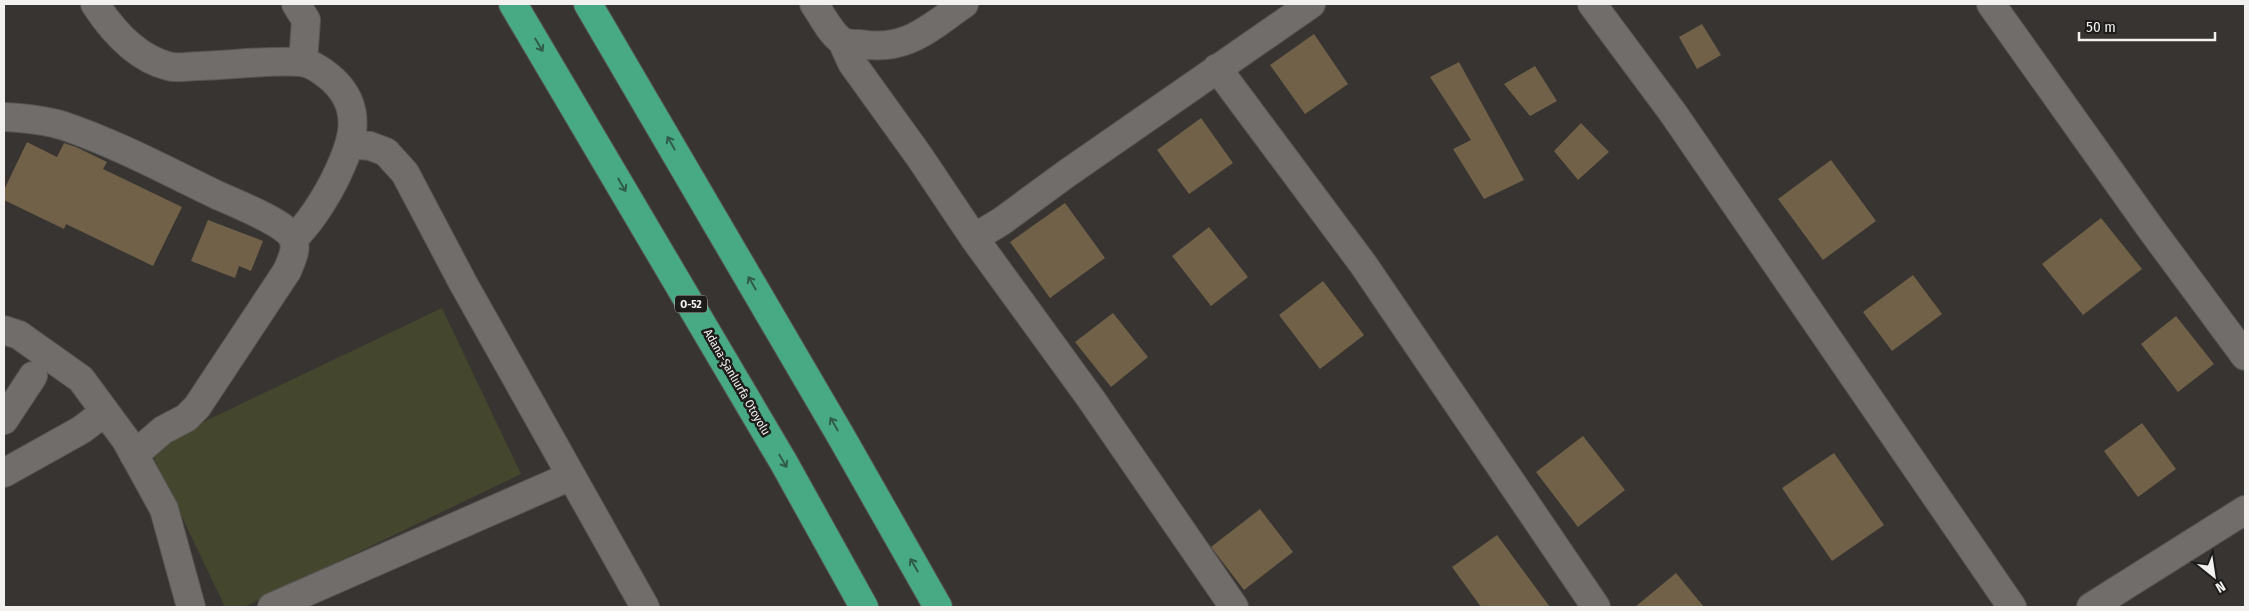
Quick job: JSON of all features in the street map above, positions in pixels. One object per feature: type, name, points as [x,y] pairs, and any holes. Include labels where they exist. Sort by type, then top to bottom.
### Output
[{"type":"highway","name":"Adana-Şanlıurfa Otoyolu","points":[[513,4],[784,463],[864,607]]},
{"type":"highway","points":[[588,4],[832,421],[938,607]]},
{"type":"street","points":[[95,4],[103,17],[125,41],[169,67],[303,62],[328,75],[345,96],[353,120],[351,144],[322,204],[303,230],[293,239]]},
{"type":"street","points":[[296,4],[306,20],[303,62]]},
{"type":"street","points":[[814,4],[830,29],[842,41],[852,63],[919,156],[974,238],[1091,399],[1234,607]]},
{"type":"street","points":[[842,41],[885,47],[907,41],[964,4]]},
{"type":"street","points":[[974,238],[1311,4]]},
{"type":"street","points":[[1592,4],[1673,113],[2012,607]]},
{"type":"street","points":[[1991,4],[2151,230],[2245,356]]},
{"type":"street","points":[[1217,68],[1362,264],[1596,607]]},
{"type":"street","points":[[4,117],[41,120],[103,141],[254,212],[286,230],[293,239],[295,252],[288,271],[201,402],[186,418],[163,430],[134,455]]},
{"type":"street","points":[[351,144],[370,146],[386,152],[405,173],[462,283],[645,607]]},
{"type":"street","points":[[4,330],[19,335],[81,378],[105,412],[134,455],[164,509],[191,607]]},
{"type":"street","points":[[4,420],[33,376]]},
{"type":"street","points":[[4,473],[81,430],[105,412]]},
{"type":"street","points":[[272,607],[571,476]]},
{"type":"street","points":[[2091,607],[2245,510]]},
{"type":"green space","points":[[442,308],[521,474],[244,607],[225,607],[149,448]]},
{"type":"building","points":[[1702,24],[1721,55],[1697,69],[1679,37]]},
{"type":"building","points":[[1314,34],[1348,84],[1305,114],[1270,65]]},
{"type":"building","points":[[1459,62],[1524,180],[1484,199],[1453,149],[1471,140],[1430,77]]},
{"type":"building","points":[[1535,66],[1557,101],[1530,116],[1504,84]]},
{"type":"building","points":[[1201,118],[1233,163],[1189,194],[1157,150]]},
{"type":"building","points":[[1581,123],[1609,152],[1578,180],[1554,151]]},
{"type":"building","points":[[27,142],[57,157],[64,143],[76,147],[107,162],[103,169],[182,207],[153,266],[66,224],[64,229],[4,200],[4,190]]},
{"type":"building","points":[[1831,160],[1876,221],[1823,260],[1778,199]]},
{"type":"building","points":[[1065,203],[1105,258],[1050,298],[1010,242]]},
{"type":"building","points":[[2101,218],[2142,269],[2083,315],[2042,264]]},
{"type":"building","points":[[208,220],[263,241],[251,271],[239,266],[235,278],[191,261]]},
{"type":"building","points":[[1209,227],[1248,277],[1211,306],[1172,256]]},
{"type":"building","points":[[1913,275],[1942,314],[1892,351],[1863,312]]},
{"type":"building","points":[[1323,281],[1364,335],[1320,369],[1279,315]]},
{"type":"building","points":[[1113,313],[1148,357],[1111,387],[1075,342]]},
{"type":"building","points":[[2176,316],[2214,364],[2178,392],[2141,344]]},
{"type":"building","points":[[2142,423],[2176,469],[2138,497],[2104,451]]},
{"type":"building","points":[[1583,436],[1625,490],[1578,527],[1536,472]]},
{"type":"building","points":[[1834,453],[1884,525],[1832,561],[1782,488]]},
{"type":"building","points":[[1260,509],[1293,552],[1244,590],[1211,547]]},
{"type":"building","points":[[1497,535],[1550,607],[1481,607],[1452,567]]},
{"type":"building","points":[[1676,573],[1704,607],[1635,607]]}]
